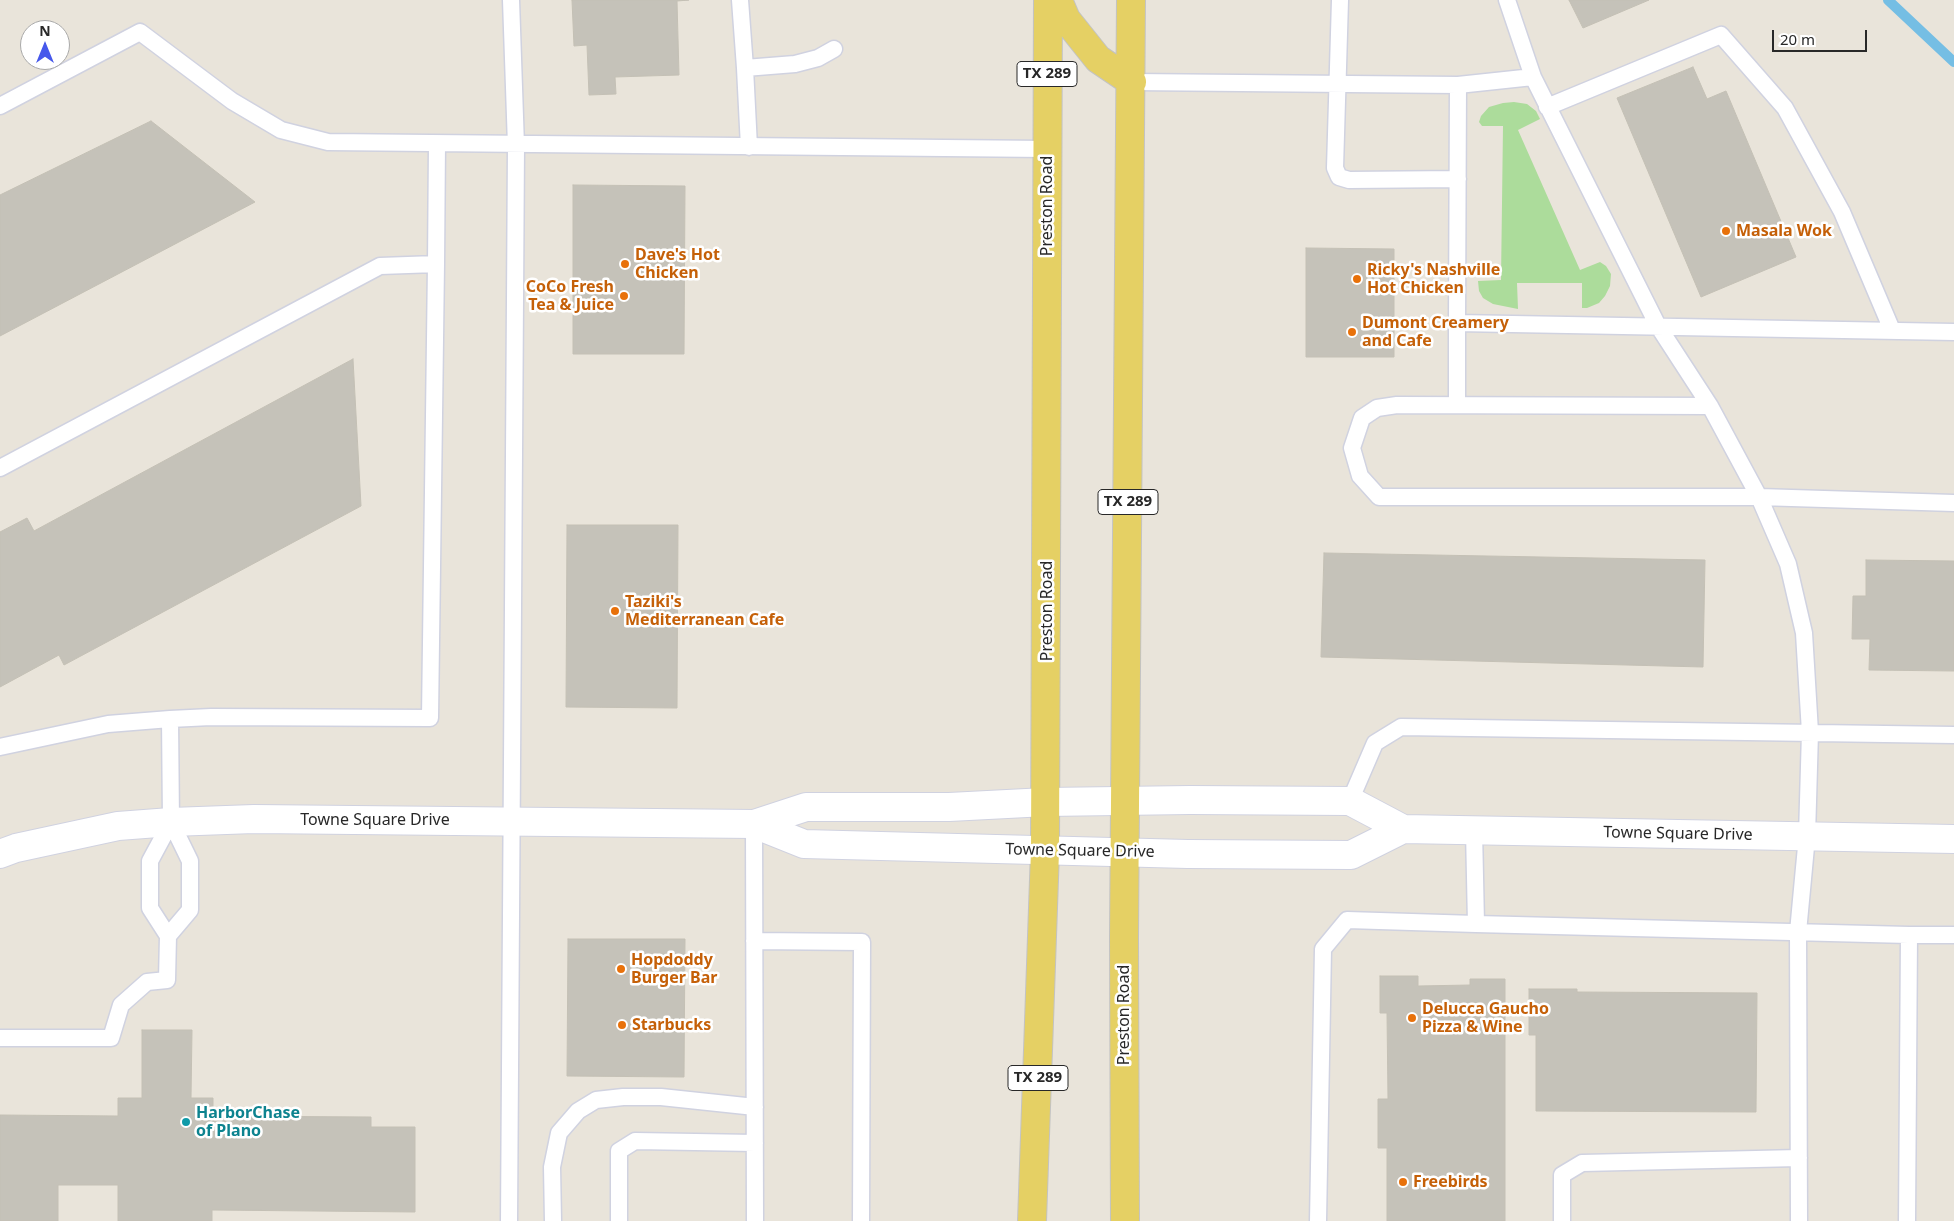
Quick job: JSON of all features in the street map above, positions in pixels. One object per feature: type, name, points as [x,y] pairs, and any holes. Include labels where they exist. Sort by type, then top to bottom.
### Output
[{"type":"main road","name":"Preston Road","points":[[1032,1221],[1046,802],[1048,0]]},
{"type":"main road","points":[[1058,0],[1066,19],[1098,58],[1132,82]]},
{"type":"main road","name":"Preston Road","points":[[1126,1221],[1124,852],[1132,82],[1131,0]]},
{"type":"street","name":"Towne Square Drive","points":[[0,854],[16,848],[118,826],[171,822],[254,819],[510,820],[754,824],[806,807],[949,807],[1046,802],[1350,801],[1403,829],[1954,838]]},
{"type":"street","name":"Towne Square Drive","points":[[754,824],[804,844],[1045,852],[1351,855],[1403,829]]},
{"type":"lane","points":[[509,1221],[510,820],[516,146],[511,0]]},
{"type":"lane","points":[[740,0],[749,146]]},
{"type":"lane","points":[[1340,0],[1335,168],[1339,178],[1349,180],[1458,179]]},
{"type":"lane","points":[[1507,0],[1533,77],[1547,107],[1658,326],[1710,406],[1759,497],[1788,564],[1804,633],[1810,732],[1807,836],[1798,932],[1800,1221]]},
{"type":"lane","points":[[0,106],[140,32],[232,102],[281,130],[328,142],[516,146],[1047,149]]},
{"type":"lane","points":[[1547,107],[1721,36],[1785,108],[1842,212],[1892,330]]},
{"type":"lane","points":[[745,68],[795,64],[818,58],[834,49]]},
{"type":"lane","points":[[1132,82],[1458,85],[1533,77]]},
{"type":"lane","points":[[1457,406],[1458,85]]},
{"type":"lane","points":[[0,747],[108,724],[170,719],[211,717],[430,718],[437,144]]},
{"type":"lane","points":[[0,468],[380,266],[436,264]]},
{"type":"lane","points":[[1457,323],[1954,332]]},
{"type":"lane","points":[[1710,406],[1457,406],[1377,408],[1362,418],[1352,448],[1360,476],[1379,497],[1759,497],[1954,503]]},
{"type":"lane","points":[[168,936],[190,910],[190,861],[171,822],[170,719]]},
{"type":"lane","points":[[1350,801],[1375,743],[1401,727],[1954,735]]},
{"type":"lane","points":[[0,1038],[111,1038],[122,1005],[148,982],[167,980],[168,936],[150,908],[150,861],[171,822]]},
{"type":"lane","points":[[754,824],[754,1221]]},
{"type":"lane","points":[[1474,830],[1476,924]]},
{"type":"lane","points":[[1318,1221],[1323,949],[1347,920],[1954,935]]},
{"type":"lane","points":[[1907,1221],[1909,935]]},
{"type":"lane","points":[[754,941],[862,942],[861,1221]]},
{"type":"lane","points":[[553,1221],[552,1168],[559,1133],[578,1111],[596,1100],[623,1097],[661,1097],[754,1107]]},
{"type":"lane","points":[[619,1221],[619,1151],[635,1141],[754,1143]]},
{"type":"lane","points":[[1562,1221],[1562,1175],[1582,1163],[1799,1158]]},
{"type":"green space","points":[[1514,102],[1527,104],[1536,111],[1540,119],[1518,130],[1580,270],[1600,262],[1606,266],[1611,274],[1610,286],[1605,296],[1599,303],[1587,308],[1582,308],[1582,283],[1517,283],[1518,309],[1493,304],[1483,298],[1479,291],[1478,281],[1501,280],[1503,126],[1482,126],[1479,122],[1481,116],[1489,107]]},
{"type":"building","points":[[572,0],[689,0],[677,1],[679,75],[615,77],[616,94],[589,95],[587,45],[574,46]]},
{"type":"building","points":[[1569,0],[1649,0],[1583,28]]},
{"type":"building","points":[[1693,67],[1707,99],[1726,91],[1796,257],[1701,297],[1617,98]]},
{"type":"building","points":[[151,121],[255,202],[0,336],[0,195]]},
{"type":"building","points":[[573,185],[685,186],[684,354],[573,354]]},
{"type":"building","points":[[1306,248],[1394,249],[1394,357],[1306,357]]},
{"type":"building","points":[[353,359],[361,506],[64,665],[59,655],[0,687],[0,532],[27,518],[34,531]]},
{"type":"building","points":[[567,525],[678,525],[677,708],[566,707]]},
{"type":"building","points":[[1324,553],[1705,560],[1703,667],[1321,657]]},
{"type":"building","points":[[1866,560],[1954,561],[1954,671],[1869,670],[1870,639],[1852,639],[1853,596],[1866,596]]},
{"type":"building","points":[[568,939],[685,939],[684,1077],[567,1076]]},
{"type":"building","points":[[1380,976],[1418,976],[1418,986],[1470,985],[1470,979],[1505,979],[1505,1221],[1387,1221],[1387,1148],[1378,1148],[1378,1099],[1388,1099],[1387,1013],[1380,1013]]},
{"type":"building","points":[[1529,989],[1577,989],[1577,992],[1757,993],[1756,1112],[1536,1111],[1536,1035],[1529,1035]]},
{"type":"building","name":"HarborChase of Plano","points":[[142,1030],[192,1030],[191,1098],[213,1098],[213,1116],[371,1117],[371,1127],[415,1127],[415,1212],[212,1210],[212,1221],[118,1221],[118,1185],[58,1185],[58,1221],[0,1221],[0,1115],[118,1116],[118,1098],[142,1098]]},
{"type":"waterway","points":[[1888,0],[1954,62]]},
{"type":"place","name":"Masala Wok","points":[[1726,231]]},
{"type":"place","name":"Dave's Hot Chicken","points":[[625,264]]},
{"type":"place","name":"Ricky's Nashville Hot Chicken","points":[[1357,279]]},
{"type":"place","name":"CoCo Fresh Tea & Juice","points":[[624,296]]},
{"type":"place","name":"Dumont Creamery and Cafe","points":[[1352,332]]},
{"type":"place","name":"Taziki's Mediterranean Cafe","points":[[615,611]]},
{"type":"place","name":"Hopdoddy Burger Bar","points":[[621,969]]},
{"type":"place","name":"Delucca Gaucho Pizza & Wine","points":[[1412,1018]]},
{"type":"place","name":"Starbucks","points":[[622,1025]]},
{"type":"place","name":"HarborChase of Plano","points":[[186,1122]]},
{"type":"place","name":"Freebirds","points":[[1403,1182]]}]
